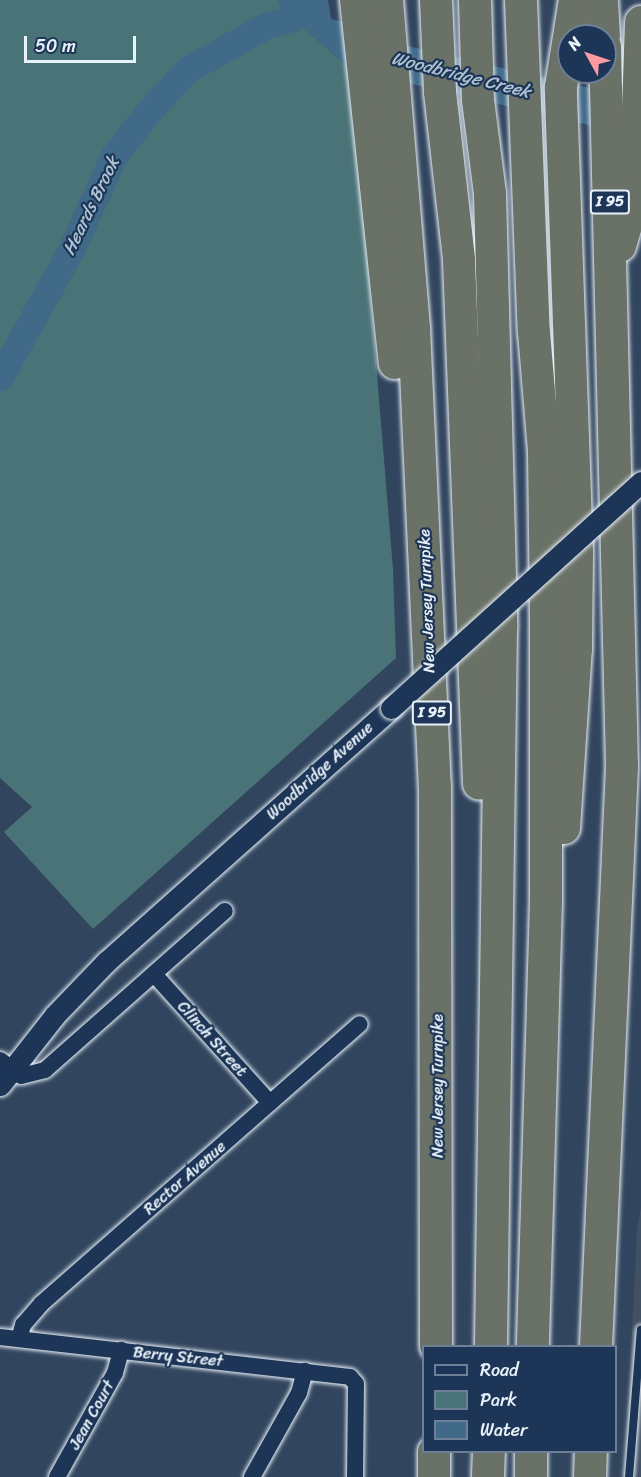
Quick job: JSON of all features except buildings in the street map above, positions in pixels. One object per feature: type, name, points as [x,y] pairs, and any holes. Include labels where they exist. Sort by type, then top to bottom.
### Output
[{"type":"highway","points":[[356,0],[399,405],[429,629]]},
{"type":"highway","name":"New Jersey Turnpike","points":[[387,0],[415,339],[429,629],[438,914],[436,1345]]},
{"type":"highway","points":[[436,0],[440,92],[459,260],[466,405],[494,1205]]},
{"type":"highway","points":[[475,0],[478,100],[491,227],[501,605],[491,1345]]},
{"type":"highway","points":[[521,0],[523,112],[544,452],[546,902],[534,1345]]},
{"type":"highway","points":[[546,902],[562,851],[576,649],[573,347],[563,119],[563,58],[575,0]]},
{"type":"highway","points":[[602,0],[603,24]]},
{"type":"highway","points":[[640,0],[641,13]]},
{"type":"highway","points":[[613,273],[635,195],[638,142],[623,93],[641,22]]},
{"type":"highway","name":"I 95","points":[[596,1345],[622,767],[616,625],[613,273],[609,131],[623,93],[617,78]]},
{"type":"highway","points":[[434,1453],[434,1477]]},
{"type":"highway","points":[[488,1477],[489,1453]]},
{"type":"highway","points":[[531,1453],[531,1477]]},
{"type":"highway","points":[[590,1477],[591,1453]]},
{"type":"street","name":"Woodbridge Avenue","points":[[4,1072],[106,962],[641,483]]},
{"type":"street","name":"Woodbridge Avenue","points":[[4,1072],[25,1076],[45,1070],[225,911]]},
{"type":"street","name":"Clinch Street","points":[[154,974],[270,1103]]},
{"type":"street","name":"Rector Avenue","points":[[19,1339],[23,1325],[41,1304],[360,1024]]},
{"type":"street","name":"Berry Street","points":[[0,1337],[305,1371],[355,1379],[355,1477]]},
{"type":"street","name":"Jean Court","points":[[57,1477],[115,1373],[121,1350]]},
{"type":"street","points":[[252,1477],[299,1393],[305,1371]]},
{"type":"lane","points":[[629,1477],[641,1329]]},
{"type":"shaded area","points":[[641,1207],[641,1477],[625,1477],[637,1229]]},
{"type":"green space","points":[[0,0],[278,0],[280,7],[352,70],[393,569],[396,658],[93,929],[4,832],[32,807],[0,778]]},
{"type":"water","name":"Woodbridge Creek","points":[[278,0],[328,0],[331,19],[355,25],[356,34],[557,81],[557,84],[572,84],[641,100],[641,137],[352,70],[280,7]]},
{"type":"waterway","name":"Heards Brook","points":[[0,377],[70,252],[114,156],[148,112],[188,69],[267,25],[293,18],[306,8]]}]
